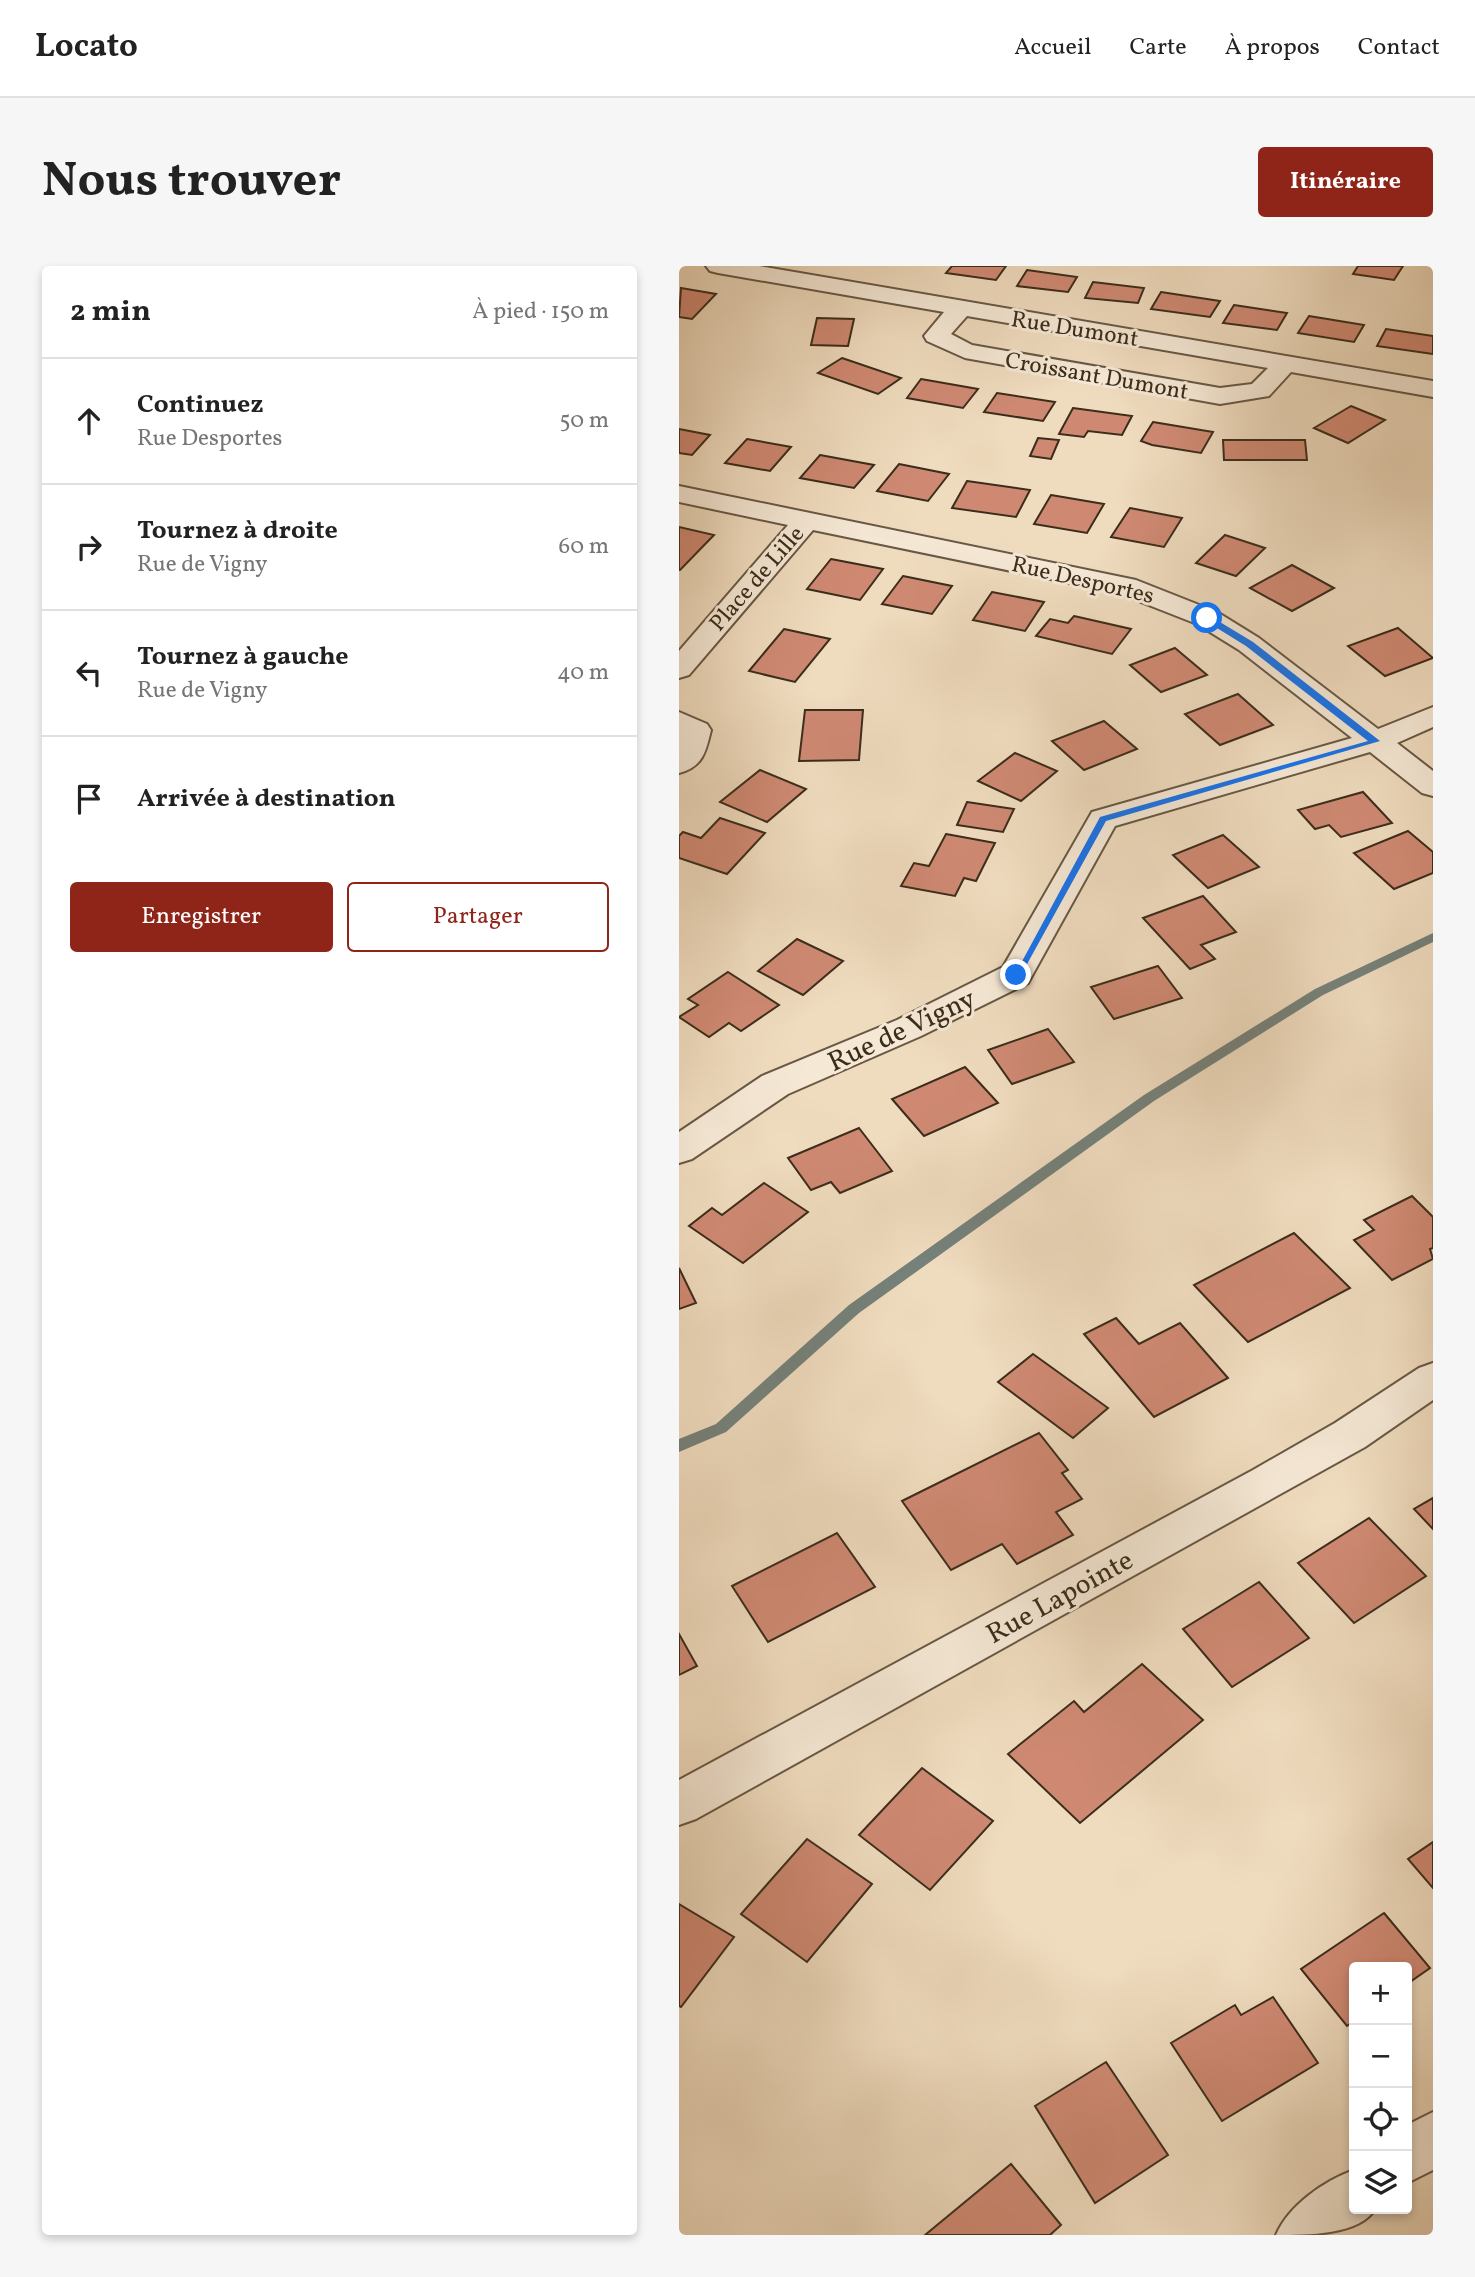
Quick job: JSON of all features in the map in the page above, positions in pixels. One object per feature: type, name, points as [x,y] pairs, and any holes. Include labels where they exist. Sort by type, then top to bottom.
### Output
[{"type":"street","name":"Rue Dumont","points":[[718,266],[1433,389]]},
{"type":"street","name":"Croissant Dumont","points":[[960,309],[936,336],[965,351],[1220,396],[1259,391],[1286,363]]},
{"type":"street","name":"Rue Desportes","points":[[679,494],[1126,586],[1165,599],[1207,618],[1249,644],[1433,786]]},
{"type":"street","name":"Place de Lille","points":[[679,669],[807,520]]},
{"type":"street","name":"Rue de Vigny","points":[[679,1150],[775,1085],[909,1028],[1016,975],[1103,819],[1375,741],[1433,716]]},
{"type":"street","points":[[679,721],[696,730],[689,756],[679,764]]},
{"type":"street","name":"Rue Lapointe","points":[[679,1804],[1338,1442],[1433,1379]]},
{"type":"street","points":[[1412,2153],[1433,2138]]},
{"type":"street","points":[[1303,2235],[1349,2200]]},
{"type":"building","points":[[952,266],[1006,266],[996,280],[946,273]]},
{"type":"building","points":[[1358,266],[1403,266],[1394,280],[1353,274]]},
{"type":"building","points":[[1027,270],[1077,277],[1068,292],[1017,286]]},
{"type":"building","points":[[1093,282],[1144,288],[1138,303],[1085,298]]},
{"type":"building","points":[[681,288],[716,294],[692,319],[679,317]]},
{"type":"building","points":[[1161,292],[1220,301],[1210,317],[1151,309]]},
{"type":"building","points":[[1234,305],[1287,313],[1277,330],[1223,323]]},
{"type":"building","points":[[1309,316],[1364,325],[1354,342],[1298,333]]},
{"type":"building","points":[[817,318],[854,319],[848,346],[811,345]]},
{"type":"building","points":[[1386,329],[1433,336],[1433,354],[1377,346]]},
{"type":"building","points":[[842,358],[901,378],[878,394],[818,373]]},
{"type":"building","points":[[921,379],[978,389],[963,408],[907,398]]},
{"type":"building","points":[[997,393],[1055,402],[1043,421],[984,412]]},
{"type":"building","points":[[1351,406],[1385,420],[1348,443],[1314,428]]},
{"type":"building","points":[[1073,408],[1132,416],[1122,435],[1088,431],[1084,437],[1059,434]]},
{"type":"building","points":[[1153,422],[1213,432],[1201,453],[1152,445],[1141,441]]},
{"type":"building","points":[[679,429],[710,435],[692,455],[679,453]]},
{"type":"building","points":[[1038,438],[1059,440],[1051,459],[1030,456]]},
{"type":"building","points":[[747,439],[791,447],[770,471],[725,463]]},
{"type":"building","points":[[1223,440],[1305,440],[1307,460],[1224,460]]},
{"type":"building","points":[[820,455],[874,465],[854,488],[800,478]]},
{"type":"building","points":[[899,464],[949,474],[928,501],[877,491]]},
{"type":"building","points":[[967,481],[1030,490],[1016,517],[952,508]]},
{"type":"building","points":[[1051,495],[1104,504],[1087,533],[1034,524]]},
{"type":"building","points":[[1130,508],[1182,518],[1164,547],[1111,537]]},
{"type":"building","points":[[679,527],[714,535],[680,570],[679,570]]},
{"type":"building","points":[[1225,535],[1265,548],[1236,576],[1196,563]]},
{"type":"building","points":[[831,559],[883,569],[860,600],[807,589]]},
{"type":"building","points":[[1292,565],[1334,588],[1292,611],[1250,588]]},
{"type":"building","points":[[903,576],[952,586],[932,614],[882,604]]},
{"type":"building","points":[[992,592],[1044,602],[1025,631],[973,620]]},
{"type":"building","points":[[1074,616],[1131,629],[1112,654],[1036,636],[1050,619],[1068,623]]},
{"type":"building","points":[[1398,628],[1433,658],[1385,676],[1348,646]]},
{"type":"building","points":[[784,629],[830,639],[795,682],[749,671]]},
{"type":"building","points":[[1175,648],[1207,675],[1161,692],[1130,665]]},
{"type":"building","points":[[1238,694],[1273,725],[1220,745],[1185,714]]},
{"type":"building","points":[[805,710],[863,710],[859,760],[799,761]]},
{"type":"building","points":[[1104,721],[1137,749],[1084,770],[1052,741]]},
{"type":"building","points":[[1015,753],[1057,771],[1021,801],[978,781]]},
{"type":"building","points":[[760,770],[806,789],[767,822],[720,802]]},
{"type":"building","points":[[1363,792],[1392,823],[1341,837],[1329,825],[1315,829],[1298,810]]},
{"type":"building","points":[[967,802],[1014,809],[1003,832],[957,825]]},
{"type":"building","points":[[720,818],[765,833],[727,874],[679,858],[679,836],[683,832],[701,838]]},
{"type":"building","points":[[1408,831],[1433,852],[1433,873],[1394,889],[1354,853]]},
{"type":"building","points":[[946,834],[995,843],[976,881],[964,878],[955,896],[901,886],[914,863],[929,866]]},
{"type":"building","points":[[1223,835],[1259,867],[1208,888],[1173,855]]},
{"type":"building","points":[[1203,896],[1236,932],[1201,945],[1215,959],[1190,969],[1143,918]]},
{"type":"building","points":[[797,939],[843,961],[803,995],[758,971]]},
{"type":"building","points":[[1158,966],[1182,998],[1114,1019],[1091,987]]},
{"type":"building","points":[[728,972],[779,1005],[741,1031],[729,1023],[709,1037],[679,1017],[698,1005],[688,999]]},
{"type":"building","points":[[1048,1029],[1074,1062],[1012,1084],[988,1050]]},
{"type":"building","points":[[965,1067],[998,1103],[924,1136],[892,1099]]},
{"type":"building","points":[[859,1128],[892,1171],[840,1193],[831,1182],[811,1190],[788,1158]]},
{"type":"building","points":[[764,1183],[808,1212],[743,1263],[689,1226],[712,1208],[722,1215]]},
{"type":"building","points":[[1412,1196],[1433,1217],[1433,1248],[1430,1249],[1433,1259],[1392,1280],[1354,1240],[1374,1230],[1364,1220]]},
{"type":"building","points":[[1294,1233],[1350,1288],[1248,1342],[1194,1285]]},
{"type":"building","points":[[679,1268],[696,1303],[679,1309]]},
{"type":"building","points":[[1116,1318],[1139,1344],[1180,1323],[1228,1378],[1154,1417],[1084,1334]]},
{"type":"building","points":[[1033,1354],[1108,1408],[1073,1438],[998,1382]]},
{"type":"building","points":[[1039,1433],[1068,1470],[1062,1473],[1082,1499],[1056,1512],[1073,1535],[1017,1564],[1002,1544],[951,1570],[902,1501]]},
{"type":"building","points":[[1433,1498],[1433,1529],[1414,1509]]},
{"type":"building","points":[[1369,1518],[1426,1576],[1354,1623],[1298,1563]]},
{"type":"building","points":[[837,1533],[875,1587],[768,1642],[732,1586]]},
{"type":"building","points":[[1259,1582],[1309,1638],[1232,1687],[1183,1629]]},
{"type":"building","points":[[679,1634],[697,1666],[679,1675]]},
{"type":"building","points":[[1142,1664],[1203,1720],[1080,1823],[1008,1754],[1074,1701],[1084,1712]]},
{"type":"building","points":[[922,1768],[993,1821],[930,1890],[859,1835]]},
{"type":"building","points":[[807,1839],[872,1884],[807,1962],[741,1914]]},
{"type":"building","points":[[1433,1842],[1433,1888],[1408,1859]]},
{"type":"building","points":[[679,1904],[734,1937],[681,2007],[679,2006]]},
{"type":"building","points":[[1384,1913],[1430,1968],[1412,1981],[1412,1962],[1349,1962],[1347,2026],[1301,1969]]},
{"type":"building","points":[[1273,1997],[1318,2063],[1222,2121],[1171,2043],[1235,2005],[1241,2015]]},
{"type":"building","points":[[1106,2062],[1168,2155],[1095,2203],[1035,2106]]},
{"type":"building","points":[[1011,2164],[1061,2225],[1050,2235],[925,2235]]},
{"type":"waterway","points":[[679,1446],[721,1428],[854,1309],[1149,1098],[1319,992],[1433,937]]},
{"type":"route","points":[[1016,975],[1103,819],[1375,741],[1249,644],[1207,618]]}]
